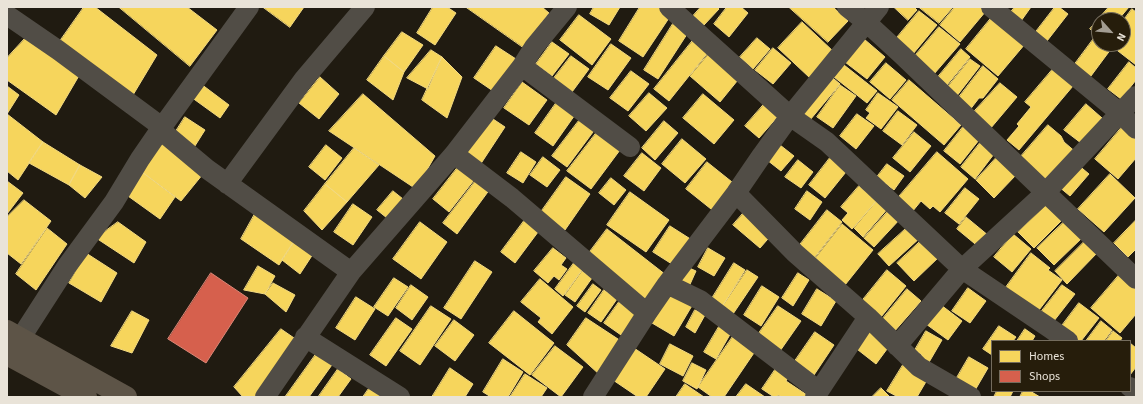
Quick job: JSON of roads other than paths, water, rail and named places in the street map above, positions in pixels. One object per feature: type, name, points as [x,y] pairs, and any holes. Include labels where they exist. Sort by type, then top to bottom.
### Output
[{"type":"main road","points":[[11,345],[86,397]]},
{"type":"main road","points":[[11,345],[126,397]]},
{"type":"street","points":[[11,345],[114,202],[140,159],[162,127],[249,7]]},
{"type":"street","points":[[227,184],[304,79],[365,7]]},
{"type":"street","points":[[265,397],[351,272],[454,154],[522,66],[534,47],[567,7]]},
{"type":"street","points":[[669,7],[790,116],[827,142],[962,269],[1067,340]]},
{"type":"street","points":[[847,7],[872,15],[1046,192],[1136,279]]},
{"type":"street","points":[[991,7],[1120,113],[1136,129]]},
{"type":"street","points":[[7,15],[58,50],[162,127],[164,133],[206,169],[351,272]]},
{"type":"street","points":[[593,397],[667,284],[736,193],[790,116],[872,15]]},
{"type":"street","points":[[522,66],[630,147]]},
{"type":"street","points":[[896,346],[962,269],[1046,192],[1136,96]]},
{"type":"street","points":[[454,154],[512,198],[647,313]]},
{"type":"street","points":[[736,193],[795,253],[868,317],[919,367],[971,397]]},
{"type":"street","points":[[667,284],[700,300],[817,394],[868,317]]},
{"type":"street","points":[[305,337],[400,397]]}]
